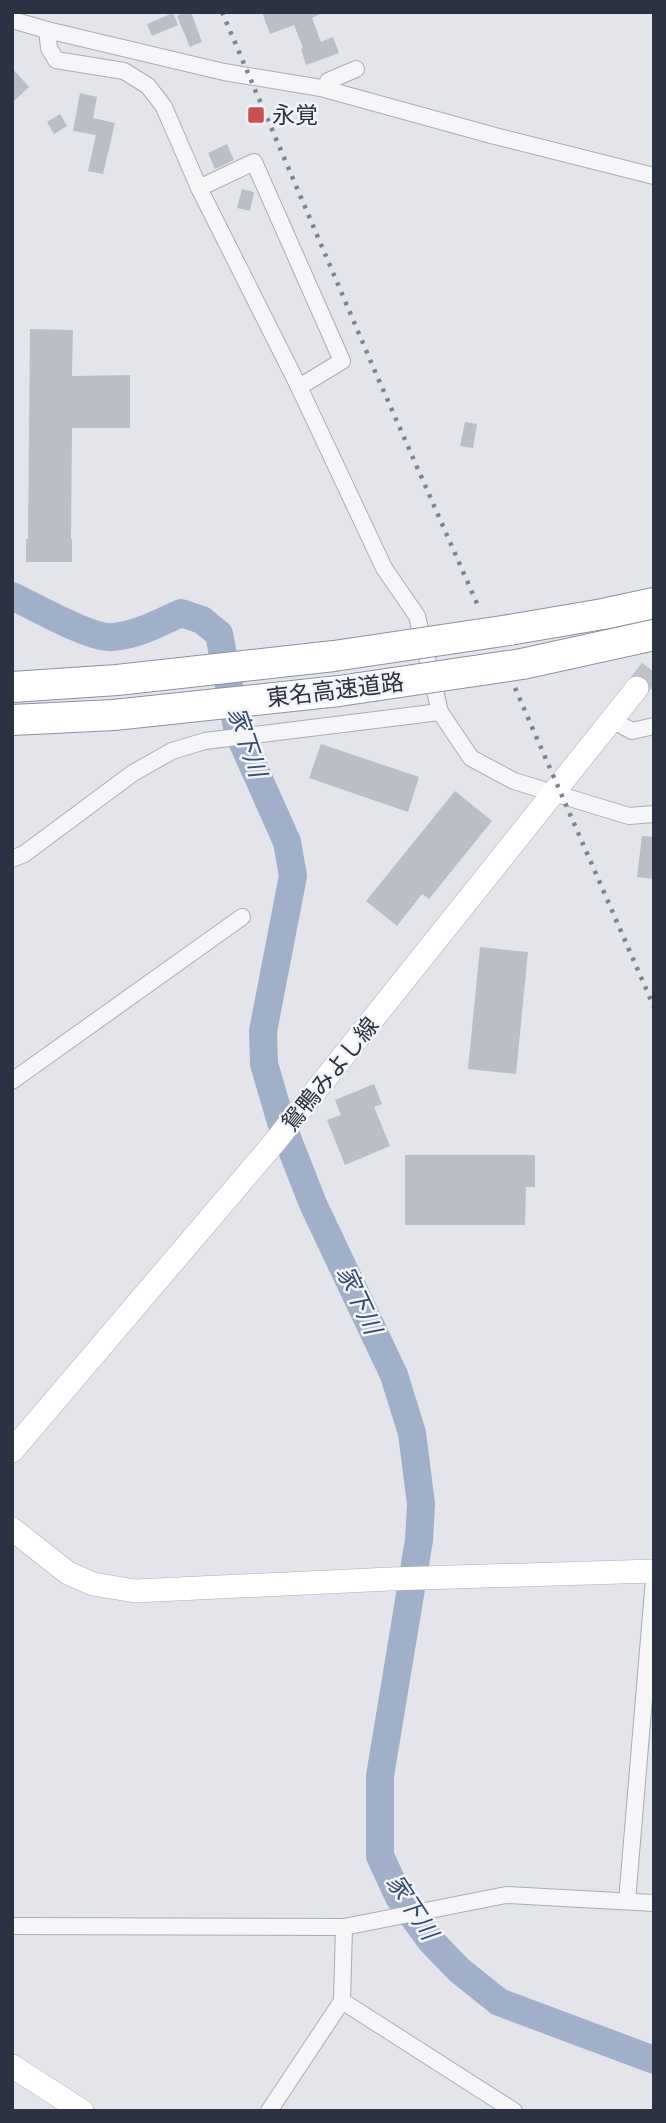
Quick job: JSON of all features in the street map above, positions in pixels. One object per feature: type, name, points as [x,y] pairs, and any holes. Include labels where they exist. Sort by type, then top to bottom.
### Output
[{"type":"highway","points":[[603,614],[654,591]]},
{"type":"highway","name":"東名高速道路","points":[[12,687],[117,680],[334,656],[603,614],[654,603]]},
{"type":"highway","name":"東名高速道路","points":[[12,720],[114,715],[339,691],[522,664],[654,635]]},
{"type":"highway","points":[[12,667],[334,656]]},
{"type":"main road","name":"鴛鴨みよし線","points":[[12,1451],[274,1143],[637,688]]},
{"type":"main road","points":[[12,1529],[68,1573],[93,1584],[135,1591],[390,1579],[654,1571]]},
{"type":"main road","points":[[12,2066],[82,2111]]},
{"type":"street","points":[[12,20],[224,72],[321,88],[654,176]]},
{"type":"street","points":[[47,30],[49,48],[56,60],[124,71],[148,86],[164,107],[199,188],[299,387],[384,568],[417,616],[440,712],[471,758],[514,781],[554,794],[629,816],[654,814]]},
{"type":"street","points":[[356,69],[328,80],[486,125],[495,136]]},
{"type":"street","points":[[199,188],[254,162],[342,362],[299,387]]},
{"type":"street","points":[[12,859],[24,854],[133,773],[172,751],[205,741],[440,712]]},
{"type":"street","points":[[612,720],[632,731],[654,726]]},
{"type":"street","points":[[12,1081],[242,917]]},
{"type":"street","points":[[627,1901],[654,1579]]},
{"type":"street","points":[[12,1926],[344,1927],[506,1895],[654,1903]]},
{"type":"street","points":[[269,2111],[342,2001],[344,1927]]},
{"type":"street","points":[[342,2001],[514,2111]]},
{"type":"building","points":[[191,12],[202,42],[190,47],[177,16]]},
{"type":"building","points":[[262,12],[324,12],[312,18],[321,42],[333,37],[339,53],[306,65],[294,25],[270,34]]},
{"type":"building","points":[[173,13],[178,25],[152,36],[147,24]]},
{"type":"building","points":[[12,68],[29,87],[12,103]]},
{"type":"building","points":[[80,93],[97,97],[93,118],[115,123],[103,174],[88,171],[96,135],[73,131]]},
{"type":"building","points":[[60,114],[67,126],[54,134],[47,122]]},
{"type":"building","points":[[227,144],[234,160],[215,169],[208,153]]},
{"type":"building","points":[[242,189],[254,192],[250,211],[237,208]]},
{"type":"building","points":[[30,329],[73,330],[72,376],[130,375],[130,428],[72,428],[72,562],[26,562]]},
{"type":"building","points":[[465,422],[477,424],[473,448],[460,446]]},
{"type":"building","points":[[321,744],[419,777],[408,812],[309,778]]},
{"type":"building","points":[[455,791],[492,821],[429,899],[422,894],[397,926],[366,901]]},
{"type":"building","points":[[642,836],[654,837],[654,879],[637,877]]},
{"type":"building","points":[[480,947],[528,952],[516,1074],[468,1069]]},
{"type":"building","points":[[374,1084],[382,1104],[374,1107],[390,1146],[345,1165],[327,1120],[341,1115],[335,1100]]},
{"type":"building","points":[[405,1155],[535,1155],[535,1187],[526,1187],[525,1225],[405,1225]]},
{"type":"waterway","name":"家下川","points":[[12,596],[78,628],[104,637],[131,634],[181,613],[202,620],[219,634],[238,732],[287,842],[293,876],[263,1031],[264,1064],[281,1122],[313,1204],[394,1375],[412,1433],[421,1504],[419,1540],[380,1776],[380,1856],[399,1897],[431,1941],[459,1970],[499,2002],[654,2060]]},
{"type":"tunnel","points":[[637,688],[654,666]]},
{"type":"railway","points":[[222,12],[479,608]]},
{"type":"railway","points":[[515,688],[654,1007]]},
{"type":"place","name":"永覚","points":[[256,115]]}]
